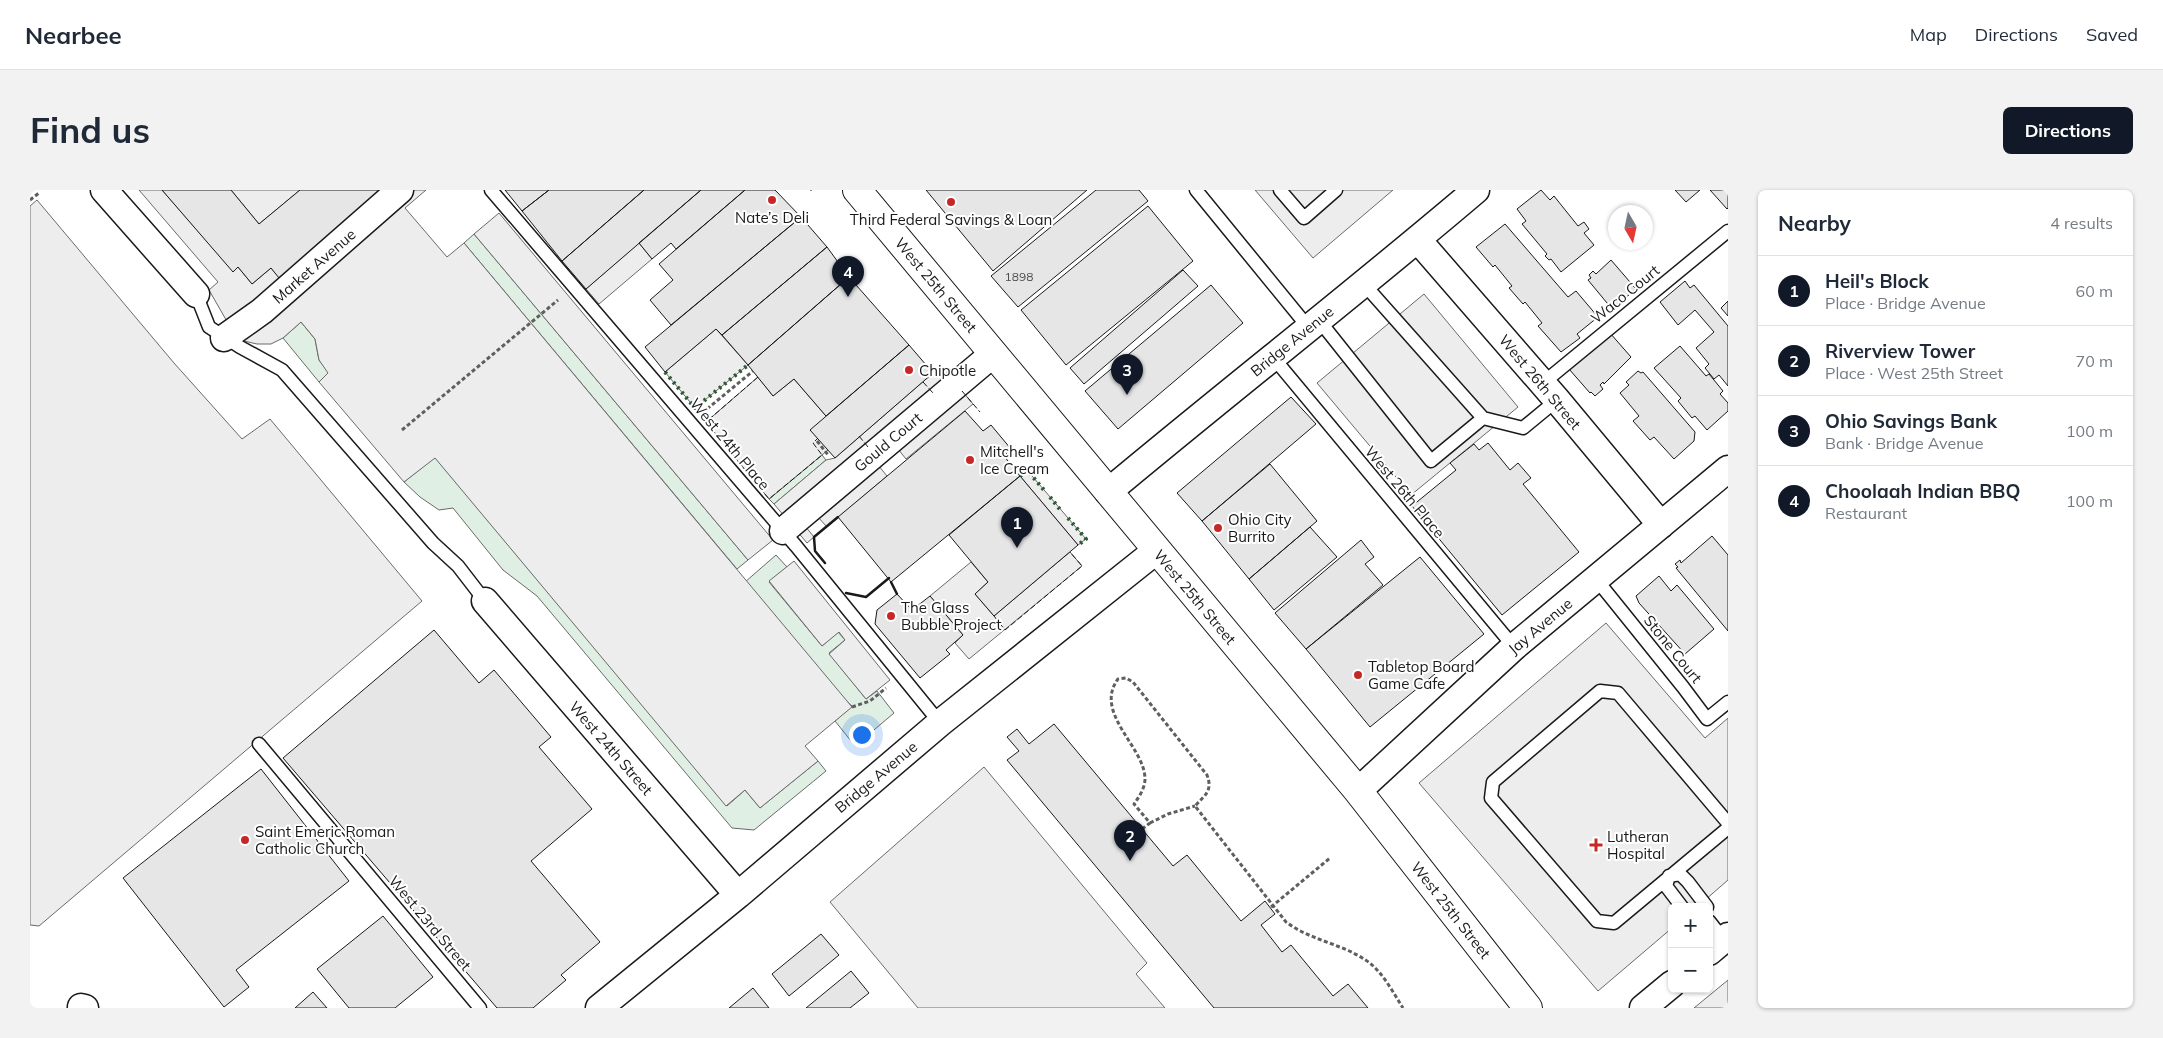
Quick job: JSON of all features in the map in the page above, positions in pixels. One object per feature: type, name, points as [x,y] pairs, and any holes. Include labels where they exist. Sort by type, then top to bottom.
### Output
[{"type":"main road","name":"West 25th Street","points":[[864,193],[993,354],[1358,791],[1528,1008]]},
{"type":"street","points":[[104,190],[196,294]]},
{"type":"street","name":"Market Avenue","points":[[224,338],[262,311],[400,190]]},
{"type":"street","name":"Bridge Avenue","points":[[1108,492],[1272,356],[1418,240],[1476,190]]},
{"type":"street","name":"West 26th Street","points":[[1418,240],[1550,391],[1661,525]]},
{"type":"street","name":"Gould Court","points":[[783,531],[993,354]]},
{"type":"street","name":"Jay Avenue","points":[[1358,791],[1514,647],[1728,469]]},
{"type":"street","name":"Bridge Avenue","points":[[599,1008],[738,895],[940,723],[1157,550]]},
{"type":"street","name":"West 24th Street","points":[[485,602],[738,895]]},
{"type":"street","points":[[1643,1008],[1668,987]]},
{"type":"lane","name":"West 24th Place","points":[[491,190],[783,531],[940,723]]},
{"type":"lane","points":[[1196,190],[1313,323],[1431,462],[1483,418],[1363,283]]},
{"type":"lane","points":[[1280,190],[1304,218],[1336,190]]},
{"type":"lane","name":"Waco Court","points":[[1483,418],[1522,428],[1550,391],[1728,231]]},
{"type":"lane","points":[[196,294],[209,327],[224,338],[282,370],[433,543],[458,566],[485,602]]},
{"type":"lane","name":"West 26th Place","points":[[1272,356],[1514,647]]},
{"type":"lane","name":"Stone Court","points":[[1596,579],[1683,686],[1707,720],[1728,702]]},
{"type":"lane","points":[[1728,823],[1618,693],[1600,692],[1493,782],[1491,798],[1597,921],[1614,922],[1728,828]]},
{"type":"lane","name":"West 23rd Street","points":[[259,744],[480,1008]]},
{"type":"lane","points":[[1669,876],[1680,874],[1704,903]]},
{"type":"lane","points":[[1669,876],[1666,886],[1679,903]]},
{"type":"path","points":[[30,200],[39,193]]},
{"type":"path","points":[[402,430],[574,287]]},
{"type":"path","points":[[690,423],[753,371]]},
{"type":"path","points":[[1142,829],[1168,814],[1195,806],[1208,791],[1210,784],[1207,775],[1133,682],[1126,678],[1118,679],[1114,684],[1112,696],[1114,710],[1122,730],[1142,764],[1145,780],[1142,792],[1134,804],[1150,823]]},
{"type":"path","points":[[852,707],[870,701],[887,687],[893,694]]},
{"type":"path","points":[[1195,806],[1286,922],[1301,933],[1341,947],[1365,960],[1381,974],[1403,1008]]},
{"type":"path","points":[[1272,906],[1330,858]]},
{"type":"green space","points":[[474,234],[748,560],[737,569],[464,243]]},
{"type":"green space","points":[[301,322],[315,339],[319,360],[329,373],[319,382],[283,338]]},
{"type":"green space","points":[[822,455],[826,460],[774,504],[769,499]]},
{"type":"green space","points":[[435,457],[727,806],[745,790],[760,808],[818,761],[826,771],[754,830],[732,828],[537,596],[503,570],[453,508],[439,510],[420,497],[404,482]]},
{"type":"green space","points":[[776,555],[787,567],[769,582],[822,646],[838,632],[845,640],[829,653],[866,699],[877,691],[894,713],[855,746],[835,721],[852,706],[729,596]]},
{"type":"shaded area","points":[[139,190],[162,190],[233,271],[238,267],[252,284],[271,268],[280,278],[386,190],[426,190],[405,208],[447,257],[464,243],[852,707],[805,746],[818,761],[760,808],[745,790],[726,806],[435,458],[404,482],[319,382],[328,373],[319,360],[315,339],[301,322],[283,338],[271,344],[257,344],[244,341],[233,332],[209,290],[218,282]]},
{"type":"shaded area","points":[[231,190],[300,190],[259,224]]},
{"type":"shaded area","points":[[1255,190],[1393,190],[1313,258]]},
{"type":"shaded area","points":[[37,200],[174,363],[242,439],[270,419],[422,601],[39,926],[30,925],[30,206]]},
{"type":"shaded area","points":[[499,213],[773,540],[748,560],[474,234]]},
{"type":"shaded area","points":[[639,243],[652,259],[599,304],[586,289]]},
{"type":"shaded area","points":[[1424,294],[1518,407],[1411,495],[1317,383]]},
{"type":"shaded area","points":[[716,329],[748,365],[695,408],[665,372]]},
{"type":"shaded area","points":[[941,366],[973,404],[906,459],[898,449],[878,465],[887,476],[827,527],[817,516],[805,526],[814,537],[807,543],[774,504],[826,460],[835,458]]},
{"type":"shaded area","points":[[758,377],[773,396],[794,379],[826,416],[828,450],[769,499],[706,422]]},
{"type":"shaded area","points":[[1027,470],[1086,539],[1078,545],[1020,476]]},
{"type":"shaded area","points":[[1070,552],[1082,566],[969,659],[955,643],[963,635],[930,596],[971,562],[988,582],[975,594],[994,616]]},
{"type":"shaded area","points":[[794,561],[890,680],[866,699],[829,654],[845,640],[839,632],[822,646],[769,581]]},
{"type":"shaded area","name":"Lutheran Hospital","points":[[1606,623],[1705,738],[1728,718],[1728,880],[1702,903],[1668,903],[1668,931],[1598,991],[1419,783]]},
{"type":"shaded area","points":[[984,767],[1147,963],[1136,974],[1165,1008],[918,1008],[830,902]]},
{"type":"shaded area","points":[[1728,980],[1728,1008],[1694,1008],[1713,993]]},
{"type":"building","points":[[162,190],[231,190],[259,224],[300,190],[386,190],[279,278],[271,268],[252,284],[238,267],[233,272]]},
{"type":"building","points":[[505,190],[549,190],[522,211]]},
{"type":"building","points":[[549,190],[644,190],[562,261],[522,211]]},
{"type":"building","points":[[644,190],[701,190],[586,289],[562,261]]},
{"type":"building","points":[[701,190],[745,190],[676,249],[671,243],[652,259],[639,243]]},
{"type":"building","points":[[745,190],[775,190],[801,217],[671,325],[650,300],[673,280],[659,264]]},
{"type":"building","points":[[926,190],[1087,190],[993,271]]},
{"type":"building","points":[[1096,190],[1139,190],[1148,201],[1018,307],[991,276]]},
{"type":"building","points":[[1541,190],[1550,200],[1554,196],[1578,226],[1584,222],[1589,229],[1584,233],[1594,245],[1561,272],[1551,259],[1549,260],[1545,256],[1547,254],[1522,224],[1526,221],[1517,209]]},
{"type":"building","points":[[1675,190],[1700,190],[1686,202]]},
{"type":"building","points":[[1710,190],[1728,190],[1727,209]]},
{"type":"building","points":[[1148,206],[1193,261],[1066,365],[1021,310]]},
{"type":"building","points":[[801,217],[827,247],[722,335],[716,329],[665,372],[645,347]]},
{"type":"building","points":[[1505,224],[1568,297],[1576,291],[1598,317],[1577,334],[1580,338],[1561,352],[1538,326],[1542,323],[1525,302],[1523,304],[1509,288],[1512,286],[1495,265],[1493,267],[1476,247]]},
{"type":"building","points":[[827,247],[849,277],[748,365],[722,335]]},
{"type":"building","points":[[1611,260],[1636,289],[1612,309],[1588,280],[1591,278],[1589,275],[1593,271],[1596,274]]},
{"type":"building","points":[[1183,270],[1198,286],[1084,384],[1070,368]]},
{"type":"building","points":[[849,277],[909,345],[826,416],[794,379],[773,396],[748,365]]},
{"type":"building","points":[[1685,281],[1690,288],[1694,285],[1728,326],[1728,386],[1719,375],[1714,379],[1705,368],[1709,364],[1696,348],[1714,332],[1695,310],[1678,325],[1660,302]]},
{"type":"building","points":[[1211,285],[1243,323],[1118,429],[1085,391]]},
{"type":"building","points":[[1728,301],[1728,316],[1721,308]]},
{"type":"building","points":[[1610,333],[1631,357],[1604,384],[1603,382],[1600,385],[1603,389],[1595,396],[1590,393],[1569,369]]},
{"type":"building","points":[[909,345],[933,373],[835,458],[810,430]]},
{"type":"building","points":[[1680,346],[1706,376],[1709,374],[1723,391],[1720,394],[1728,403],[1728,411],[1707,430],[1695,416],[1692,418],[1678,401],[1681,398],[1654,368]]},
{"type":"building","points":[[1638,371],[1643,372],[1695,432],[1694,441],[1674,459],[1654,437],[1650,440],[1633,421],[1639,416],[1620,393],[1629,385],[1626,382]]},
{"type":"building","points":[[1291,397],[1316,424],[1202,521],[1177,493]]},
{"type":"building","points":[[965,411],[983,431],[991,425],[1011,449],[1004,456],[1020,476],[891,582],[838,517]]},
{"type":"building","points":[[1488,443],[1510,470],[1518,463],[1531,478],[1523,484],[1579,552],[1502,615],[1412,506],[1456,470],[1450,463],[1474,444],[1479,450]]},
{"type":"building","points":[[1270,464],[1317,521],[1249,579],[1202,521]]},
{"type":"building","points":[[1020,476],[1078,545],[994,616],[975,594],[988,582],[949,535]]},
{"type":"building","points":[[1310,527],[1337,557],[1274,610],[1249,579]]},
{"type":"building","points":[[1712,536],[1728,555],[1728,631],[1676,568],[1678,567],[1675,564],[1680,560],[1681,563]]},
{"type":"building","points":[[1361,540],[1374,557],[1365,564],[1383,585],[1306,649],[1275,613]]},
{"type":"building","points":[[1420,557],[1484,634],[1370,727],[1306,649]]},
{"type":"building","points":[[1659,576],[1671,591],[1677,585],[1714,629],[1685,654],[1639,603],[1636,596]]},
{"type":"building","points":[[897,594],[912,610],[930,596],[963,635],[946,650],[950,654],[920,678],[875,624],[877,610]]},
{"type":"building","points":[[434,630],[479,683],[494,670],[551,737],[539,747],[592,809],[531,861],[600,942],[561,975],[566,980],[533,1008],[497,1008],[283,758]]},
{"type":"building","points":[[1054,724],[1173,866],[1187,855],[1241,921],[1265,901],[1275,914],[1261,925],[1282,952],[1291,945],[1333,996],[1348,984],[1368,1008],[1214,1008],[1007,760],[1019,751],[1007,737],[1017,729],[1029,744]]},
{"type":"building","name":"Saint Emeric Roman Catholic Church","points":[[261,769],[349,881],[236,970],[249,987],[224,1007],[123,878]]},
{"type":"building","points":[[383,916],[433,977],[395,1008],[349,1008],[317,969]]},
{"type":"building","points":[[821,934],[839,955],[789,996],[772,974]]},
{"type":"building","points":[[851,971],[869,993],[850,1008],[806,1008]]},
{"type":"building","points":[[753,988],[769,1008],[729,1008]]},
{"type":"building","points":[[313,992],[327,1008],[295,1008]]},
{"type":"hedge","points":[[665,372],[695,408],[748,365]]},
{"type":"hedge","points":[[1020,476],[1027,470],[1044,490]]},
{"type":"hedge","points":[[1050,497],[1062,512]]},
{"type":"hedge","points":[[1068,518],[1086,539],[1078,545]]},
{"type":"fence","points":[[758,377],[706,422],[769,499],[822,455],[813,443],[818,438]]},
{"type":"fence","points":[[923,382],[933,393]]},
{"type":"fence","points":[[962,391],[980,412]]},
{"type":"fence","points":[[859,436],[868,447]]},
{"type":"fence","points":[[994,616],[1005,630],[1082,566],[1070,552]]},
{"type":"wall","points":[[825,563],[815,551],[814,537],[838,517]]},
{"type":"wall","points":[[846,593],[866,597],[889,578]]},
{"type":"wall","points":[[891,582],[897,594]]},
{"type":"place","name":"Nate’s Deli","points":[[772,200]]},
{"type":"place","name":"Third Federal Savings & Loan","points":[[951,202]]},
{"type":"place","name":"Choolaah Indian BBQ","points":[[848,297]]},
{"type":"place","name":"Chipotle","points":[[909,370]]},
{"type":"place","name":"Ohio Savings Bank","points":[[1127,395]]},
{"type":"place","name":"Mitchell's Ice Cream","points":[[970,460]]},
{"type":"place","name":"Ohio City Burrito","points":[[1218,528]]},
{"type":"place","name":"Heil's Block","points":[[1017,548]]},
{"type":"place","name":"The Glass Bubble Project","points":[[891,616]]},
{"type":"place","name":"Tabletop Board Game Cafe","points":[[1358,675]]},
{"type":"place","name":"Saint Emeric Roman Catholic Church","points":[[245,840]]},
{"type":"place","name":"Lutheran Hospital","points":[[1596,845]]},
{"type":"place","name":"Riverview Tower","points":[[1130,861]]}]
